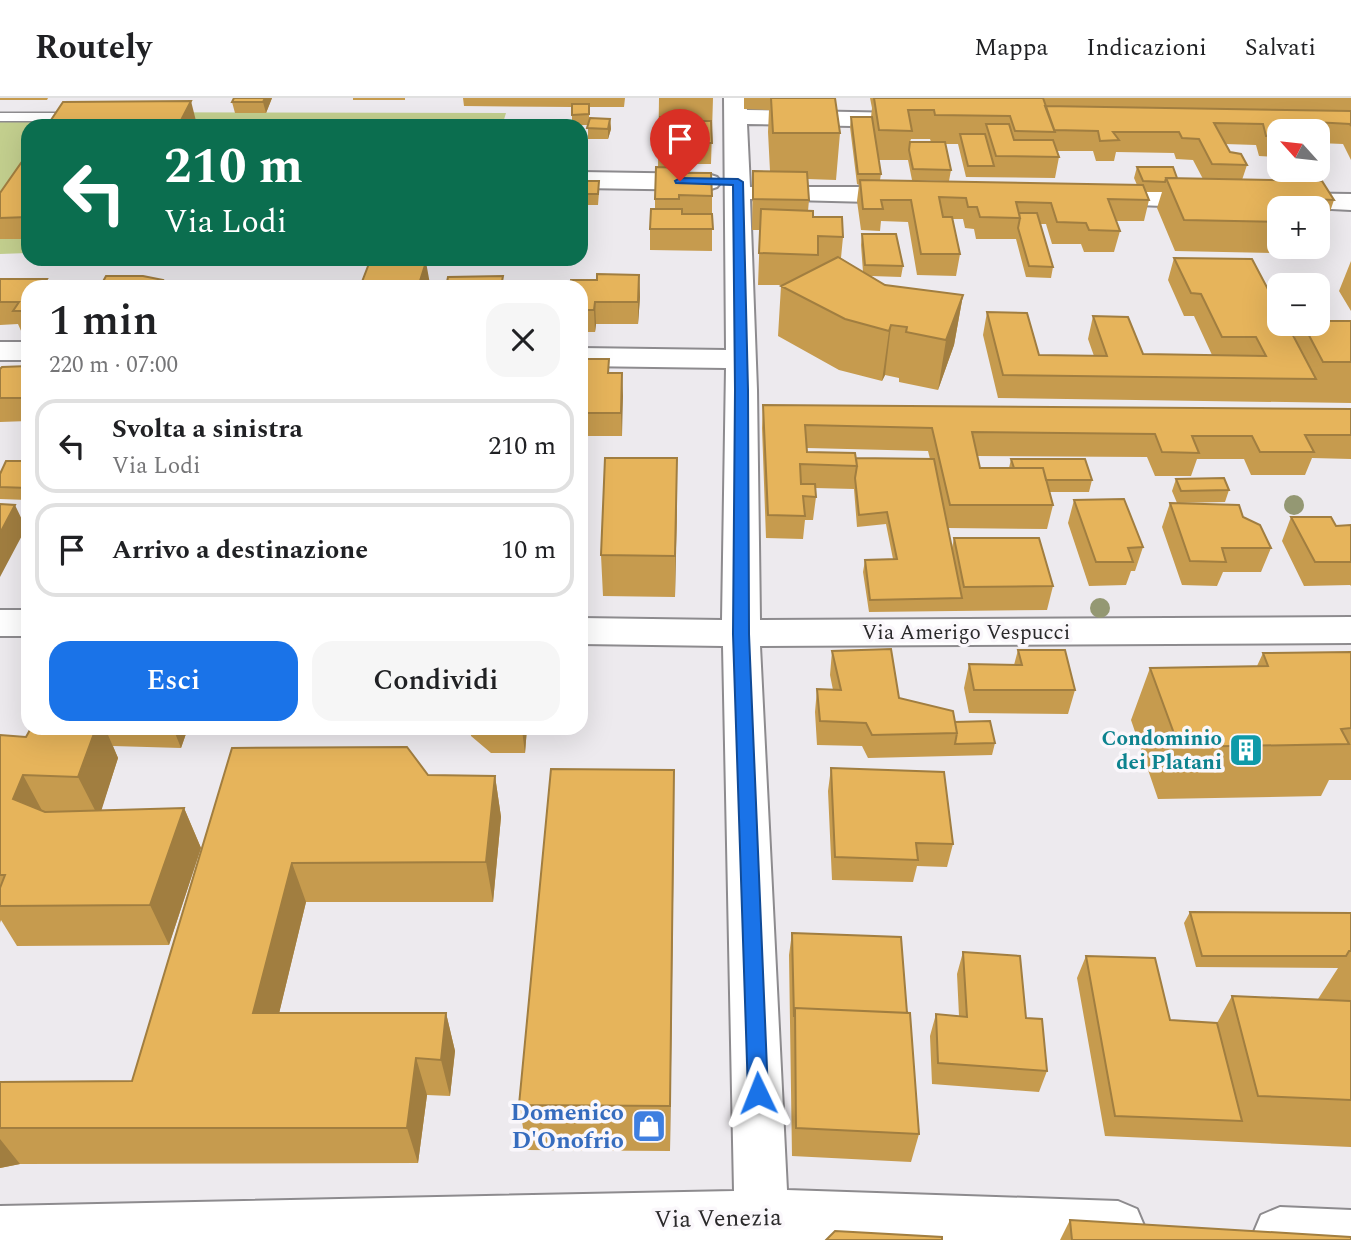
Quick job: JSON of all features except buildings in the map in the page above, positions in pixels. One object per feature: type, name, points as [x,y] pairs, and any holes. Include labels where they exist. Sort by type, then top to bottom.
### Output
[{"type":"street","points":[[761,1229],[741,634],[741,359],[736,107],[921,120]]},
{"type":"street","points":[[588,180],[932,196]]},
{"type":"street","points":[[1072,198],[1351,202]]},
{"type":"street","points":[[0,351],[21,351]]},
{"type":"street","points":[[588,357],[741,359]]},
{"type":"street","points":[[740,417],[777,416]]},
{"type":"street","points":[[0,623],[21,623]]},
{"type":"street","name":"Via Amerigo Vespucci","points":[[588,631],[741,634],[1351,630]]},
{"type":"street","name":"Via Venezia","points":[[0,1233],[761,1229],[838,1217],[1171,1230]]},
{"type":"street","points":[[1240,1233],[1351,1237]]},
{"type":"lane","points":[[0,117],[59,117],[57,119]]},
{"type":"green space","points":[[0,112],[506,113],[504,119],[21,119],[21,253],[0,254]]},
{"type":"place","name":"Condominio dei Platani","points":[[1246,750]]},
{"type":"place","name":"Domenico D'Onofrio","points":[[649,1126]]},
{"type":"route","points":[[680,181],[738,182],[742,390],[741,634],[758,1093]]}]
